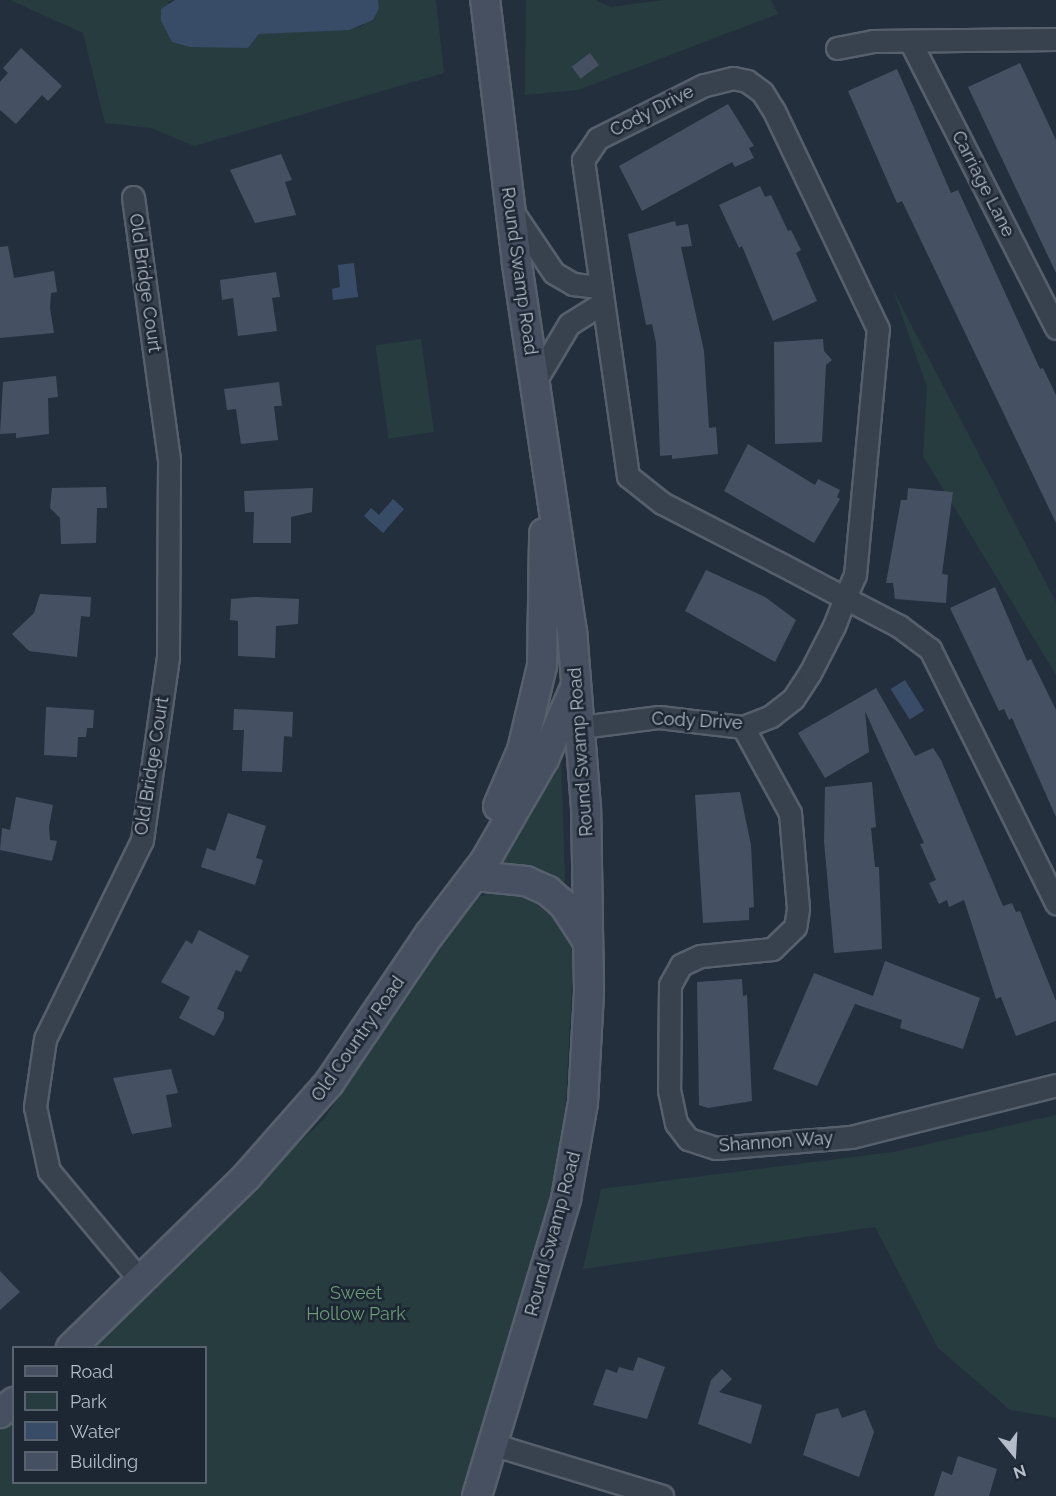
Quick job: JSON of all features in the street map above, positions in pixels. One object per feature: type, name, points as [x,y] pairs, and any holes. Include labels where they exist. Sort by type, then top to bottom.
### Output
[{"type":"main road","name":"Round Swamp Road","points":[[485,0],[509,205],[534,381],[550,471],[577,679]]},
{"type":"main road","points":[[429,935],[506,792],[522,750],[545,647],[543,549],[550,471]]},
{"type":"main road","name":"Old Country Road","points":[[71,1346],[141,1281],[303,1115],[429,935],[475,876],[569,729],[577,679]]},
{"type":"main road","name":"Round Swamp Road","points":[[477,1496],[558,1229],[577,1144],[588,1049],[589,943],[569,729]]},
{"type":"main road","points":[[475,876],[526,881],[548,891],[564,905],[589,943]]},
{"type":"main road","points":[[0,1413],[12,1404]]},
{"type":"street","points":[[837,48],[910,41],[1056,39]]},
{"type":"street","name":"Carriage Lane","points":[[910,41],[1056,328]]},
{"type":"street","name":"Cody Drive","points":[[522,750],[569,729],[659,717],[743,727],[771,716],[793,699],[810,673],[845,598],[855,575],[878,329],[762,92],[747,81],[718,80],[614,128],[589,148],[582,179],[628,476],[662,503],[845,598]]},
{"type":"street","name":"Old Bridge Court","points":[[133,197],[169,461],[168,657],[142,840],[45,1039],[35,1107],[49,1171],[141,1281]]},
{"type":"street","points":[[509,205],[554,273],[600,295],[569,324],[534,381]]},
{"type":"street","points":[[845,598],[930,649],[1056,903]]},
{"type":"street","name":"Shannon Way","points":[[743,727],[790,813],[798,909],[795,927],[772,949],[700,956],[681,965],[670,985],[669,1090],[676,1123],[688,1139],[716,1148],[851,1137],[1056,1084]]},
{"type":"street","points":[[492,1444],[662,1496]]},
{"type":"green space","points":[[10,0],[175,0],[167,2],[236,47],[248,48],[259,34],[361,27],[379,8],[378,0],[436,0],[444,73],[194,146],[151,128],[105,123],[83,33]]},
{"type":"green space","points":[[526,0],[595,0],[611,7],[663,0],[771,0],[778,14],[578,90],[525,95]]},
{"type":"green space","points":[[893,290],[1056,602],[1056,675],[923,456],[927,387]]},
{"type":"green space","points":[[421,339],[434,432],[389,438],[375,345]]},
{"type":"green space","points":[[561,756],[565,880],[561,888],[502,866],[502,858]]},
{"type":"green space","name":"Sweet Hollow Park","points":[[498,890],[529,894],[555,909],[574,947],[563,1157],[460,1496],[0,1496],[0,1428],[12,1419],[12,1484],[207,1484],[207,1346],[86,1346],[324,1119],[453,920],[471,900]]},
{"type":"green space","points":[[1056,1115],[1056,1418],[1010,1410],[938,1348],[875,1227],[583,1269],[601,1189],[893,1152]]},
{"type":"water","points":[[175,0],[378,0],[379,8],[373,20],[349,30],[259,34],[248,48],[190,47],[172,42],[161,21],[161,9]]},
{"type":"water","points":[[354,263],[358,297],[333,300],[332,289],[340,287],[338,265]]},
{"type":"water","points":[[393,499],[404,509],[383,533],[364,516],[371,508],[379,515]]},
{"type":"water","points":[[905,680],[924,711],[910,720],[891,689]]},
{"type":"building","points":[[21,48],[62,86],[48,101],[42,95],[16,124],[0,110],[0,82],[8,73],[3,68]]},
{"type":"building","points":[[590,53],[599,65],[581,79],[572,67]]},
{"type":"building","points":[[1020,63],[1056,140],[1056,273],[968,87]]},
{"type":"building","points":[[897,69],[951,193],[958,190],[1040,369],[1043,368],[1056,395],[1056,523],[902,201],[897,203],[848,91]]},
{"type":"building","points":[[728,104],[754,146],[749,148],[754,158],[735,167],[732,162],[642,211],[619,166]]},
{"type":"building","points":[[281,154],[292,180],[285,182],[296,215],[255,223],[230,170]]},
{"type":"building","points":[[760,186],[765,197],[771,195],[788,231],[791,230],[801,250],[796,253],[817,301],[773,321],[742,246],[739,248],[719,205]]},
{"type":"building","points":[[675,221],[676,226],[688,224],[692,246],[681,247],[704,351],[709,428],[716,427],[718,454],[672,459],[672,455],[660,456],[656,343],[652,324],[646,325],[628,234]]},
{"type":"building","points":[[8,246],[14,278],[54,271],[57,292],[51,293],[50,308],[54,333],[0,338],[0,247]]},
{"type":"building","points":[[276,272],[280,297],[272,298],[277,331],[238,336],[233,298],[222,300],[220,280]]},
{"type":"building","points":[[823,339],[824,351],[832,360],[826,365],[822,442],[775,444],[774,342]]},
{"type":"building","points":[[56,376],[58,397],[48,398],[49,434],[16,438],[16,433],[0,434],[3,382]]},
{"type":"building","points":[[279,382],[282,406],[274,406],[278,440],[241,444],[236,409],[227,410],[224,389]]},
{"type":"building","points":[[748,444],[815,485],[818,479],[840,490],[837,497],[840,499],[814,543],[724,491]]},
{"type":"building","points":[[106,487],[107,508],[97,508],[96,543],[61,544],[60,518],[50,508],[52,488]]},
{"type":"building","points":[[313,488],[312,512],[291,517],[291,543],[253,543],[254,512],[245,512],[244,491]]},
{"type":"building","points":[[908,488],[953,492],[942,574],[948,575],[946,603],[895,599],[893,583],[886,583],[901,500],[907,500]]},
{"type":"building","points":[[706,570],[765,597],[796,620],[775,662],[685,611]]},
{"type":"building","points":[[995,587],[1027,661],[1031,659],[1056,710],[1056,817],[1012,718],[1009,720],[1004,709],[999,711],[950,608]]},
{"type":"building","points":[[40,594],[91,597],[90,617],[81,616],[77,657],[29,651],[12,634],[34,613]]},
{"type":"building","points":[[255,597],[299,599],[298,624],[276,626],[275,658],[238,656],[238,621],[230,620],[231,599]]},
{"type":"building","points":[[876,688],[915,756],[933,748],[941,760],[1003,906],[1012,903],[1016,912],[1020,911],[1056,1001],[1056,1021],[1016,1036],[1001,997],[996,999],[964,900],[949,907],[947,900],[939,904],[929,883],[936,880],[920,844],[924,843],[865,711],[869,752],[825,778],[798,733]]},
{"type":"building","points":[[46,707],[94,710],[93,728],[87,728],[86,737],[78,737],[77,757],[44,755]]},
{"type":"building","points":[[234,709],[293,712],[292,737],[284,736],[282,772],[242,771],[244,730],[233,730]]},
{"type":"building","points":[[872,782],[876,827],[871,828],[875,867],[879,867],[882,949],[834,953],[824,841],[825,787]]},
{"type":"building","points":[[740,792],[751,845],[754,907],[749,908],[749,920],[703,923],[695,795]]},
{"type":"building","points":[[16,797],[53,805],[49,827],[50,840],[57,841],[52,861],[0,850],[2,828],[10,830]]},
{"type":"building","points":[[228,813],[266,826],[256,858],[263,860],[255,885],[201,867],[207,848],[215,851]]},
{"type":"building","points":[[199,930],[249,956],[241,972],[236,970],[217,1009],[224,1012],[224,1018],[214,1036],[179,1018],[190,997],[161,982],[186,940],[192,944]]},
{"type":"building","points":[[885,961],[980,998],[963,1049],[900,1028],[902,1020],[855,1004],[817,1086],[773,1069],[814,973],[873,996]]},
{"type":"building","points":[[742,979],[743,996],[747,995],[752,1101],[708,1108],[699,1105],[697,982]]},
{"type":"building","points":[[171,1069],[178,1093],[166,1095],[172,1127],[132,1134],[113,1078]]},
{"type":"building","points":[[0,1271],[20,1292],[0,1310]]},
{"type":"building","points":[[638,1357],[665,1367],[647,1419],[593,1405],[606,1369],[617,1373],[619,1367],[633,1371]]},
{"type":"building","points":[[722,1369],[732,1379],[719,1392],[762,1405],[751,1444],[698,1424],[711,1380]]},
{"type":"building","points":[[838,1408],[842,1418],[865,1410],[874,1432],[859,1477],[803,1455],[816,1414]]},
{"type":"building","points":[[958,1456],[997,1469],[989,1496],[934,1496],[942,1471],[952,1475]]}]
